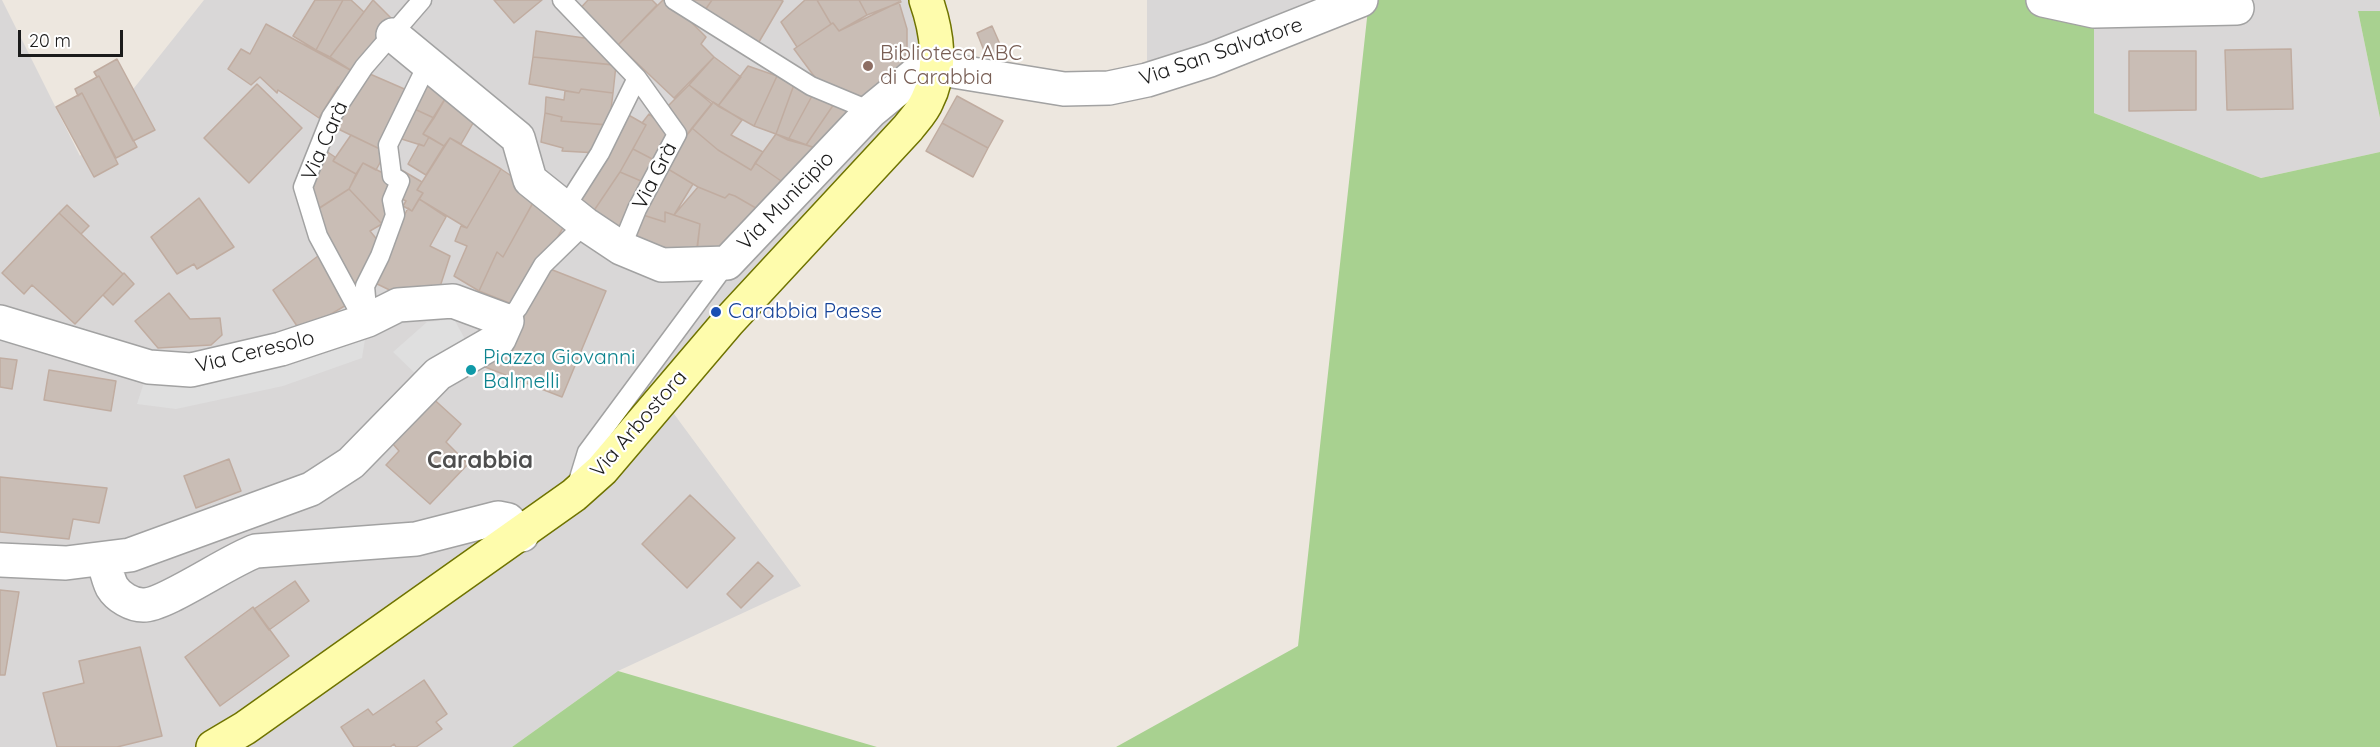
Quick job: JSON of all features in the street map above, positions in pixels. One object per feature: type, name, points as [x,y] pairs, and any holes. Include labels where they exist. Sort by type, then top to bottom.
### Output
[{"type":"street","name":"Via Arbostora","points":[[213,747],[245,728],[522,534],[574,495],[602,470],[728,322],[908,128],[928,101],[936,68],[937,39],[926,0]]},
{"type":"street","name":"Via San Salvatore","points":[[936,68],[1064,89],[1108,88],[1148,80],[1210,60],[1361,0]]},
{"type":"street","points":[[2043,0],[2094,11],[2237,8]]},
{"type":"street","name":"Via Municipio","points":[[393,35],[518,138],[530,180],[575,216],[621,248],[662,265],[727,263],[872,111],[916,74],[936,68]]},
{"type":"street","name":"Via Ceresolo","points":[[0,322],[149,368],[191,370],[281,349],[366,321],[398,305],[453,301],[507,321]]},
{"type":"street","points":[[0,560],[66,563],[104,561],[130,555],[311,489],[351,463],[438,374],[499,339],[507,321]]},
{"type":"street","points":[[104,561],[112,588],[125,600],[144,605],[163,600],[236,558],[256,551],[416,539],[498,518],[508,520],[522,534]]},
{"type":"lane","name":"Via Carà","points":[[366,321],[318,236],[303,187],[331,117],[364,67],[422,0]]},
{"type":"lane","points":[[507,321],[518,308],[575,216],[600,153],[637,78],[562,0]]},
{"type":"lane","points":[[674,0],[811,86],[872,111]]},
{"type":"lane","points":[[366,321],[365,286],[380,256],[395,215],[392,200],[400,181],[392,176],[388,145],[427,64]]},
{"type":"lane","name":"Via Grà","points":[[621,248],[637,209],[677,134],[637,78]]},
{"type":"lane","points":[[574,495],[587,452],[727,263]]},
{"type":"shaded area","points":[[0,0],[80,156],[204,0],[926,0],[928,101],[663,399],[801,586],[618,671],[512,747],[0,747]]},
{"type":"shaded area","points":[[1147,0],[1361,0],[1147,80]]},
{"type":"shaded area","points":[[2043,0],[2380,0],[2380,11],[2358,11],[2380,118],[2380,152],[2261,178],[2094,113],[2094,11]]},
{"type":"shaded area","name":"Piazza Giovanni Balmelli","points":[[454,319],[473,354],[426,384],[393,352],[427,322]]},
{"type":"shaded area","points":[[368,320],[362,358],[283,386],[176,409],[137,404],[149,367]]},
{"type":"green space","points":[[1369,0],[2043,0],[2094,11],[2094,113],[2261,178],[2380,152],[2380,747],[1116,747],[1298,646]]},
{"type":"green space","points":[[2358,11],[2380,11],[2380,118]]},
{"type":"green space","points":[[618,671],[877,747],[512,747]]},
{"type":"building","points":[[315,0],[343,0],[316,50],[293,36]]},
{"type":"building","points":[[343,0],[351,0],[364,12],[330,57],[316,50]]},
{"type":"building","points":[[373,0],[396,23],[352,71],[330,57]]},
{"type":"building","points":[[494,0],[542,0],[514,23]]},
{"type":"building","points":[[588,0],[652,0],[657,5],[618,45],[600,26],[596,31],[577,12]]},
{"type":"building","points":[[663,0],[669,0],[706,37],[701,44],[714,57],[674,98],[618,45]]},
{"type":"building","points":[[684,0],[712,0],[703,13]]},
{"type":"building","points":[[712,0],[783,1],[756,47],[703,13]]},
{"type":"building","points":[[805,0],[817,0],[831,24],[797,47],[781,22]]},
{"type":"building","points":[[817,0],[859,0],[867,15],[839,31],[833,23],[831,24]]},
{"type":"building","points":[[859,0],[900,0],[901,2],[867,15]]},
{"type":"building","points":[[899,2],[907,29],[907,50],[901,66],[860,107],[825,91],[794,49],[833,23],[839,31]]},
{"type":"building","points":[[266,24],[352,71],[341,88],[338,87],[319,118],[278,90],[277,93],[260,77],[251,85],[228,69],[241,49],[250,54]]},
{"type":"building","points":[[992,26],[1003,51],[987,58],[977,33]]},
{"type":"building","points":[[536,31],[584,38],[585,34],[613,65],[533,57]]},
{"type":"building","points":[[2291,49],[2293,109],[2227,110],[2225,50]]},
{"type":"building","points":[[2129,51],[2196,51],[2196,110],[2129,111]]},
{"type":"building","points":[[533,57],[616,65],[613,93],[581,89],[579,93],[529,84]]},
{"type":"building","points":[[714,57],[741,77],[718,106],[689,85]]},
{"type":"building","points":[[117,59],[155,130],[133,141],[99,76],[97,77],[94,72]]},
{"type":"building","points":[[748,66],[777,76],[754,126],[718,106]]},
{"type":"building","points":[[363,71],[409,91],[384,151],[334,127]]},
{"type":"building","points":[[99,76],[137,147],[116,158],[82,93],[78,96],[75,89]]},
{"type":"building","points":[[777,76],[795,82],[776,134],[754,126]]},
{"type":"building","points":[[423,79],[448,94],[434,118],[408,106]]},
{"type":"building","points":[[795,82],[816,98],[812,96],[788,140],[776,134]]},
{"type":"building","points":[[257,84],[302,128],[249,183],[204,138]]},
{"type":"building","points":[[689,85],[712,104],[687,135],[666,108]]},
{"type":"building","points":[[581,89],[613,93],[609,125],[561,121],[562,117],[545,113],[546,97],[564,100],[565,91],[579,93]]},
{"type":"building","points":[[82,93],[118,164],[94,177],[56,107]]},
{"type":"building","points":[[448,94],[480,111],[461,144],[450,138],[444,146],[423,134]]},
{"type":"building","points":[[812,96],[834,104],[806,145],[788,140]]},
{"type":"building","points":[[957,96],[1003,121],[988,148],[942,123]]},
{"type":"building","points":[[713,102],[742,120],[731,135],[763,152],[751,170],[718,150],[692,128]]},
{"type":"building","points":[[834,104],[856,112],[821,150],[806,145]]},
{"type":"building","points":[[408,106],[434,118],[423,134],[429,137],[424,146],[392,136]]},
{"type":"building","points":[[545,113],[562,117],[561,121],[606,125],[598,153],[562,151],[563,148],[541,142]]},
{"type":"building","points":[[625,113],[646,125],[620,172],[593,212],[575,202]]},
{"type":"building","points":[[649,114],[673,135],[658,162],[633,149],[646,125],[642,123]]},
{"type":"building","points":[[942,123],[988,148],[973,177],[926,151]]},
{"type":"building","points":[[692,128],[718,150],[751,170],[755,163],[787,185],[761,211],[735,196],[729,194],[725,198],[698,187],[663,166]]},
{"type":"building","points":[[776,134],[821,150],[787,185],[755,163]]},
{"type":"building","points":[[351,135],[384,151],[387,150],[376,170],[363,163],[356,174],[333,161]]},
{"type":"building","points":[[429,137],[444,146],[426,175],[408,164],[419,144],[424,146]]},
{"type":"building","points":[[450,138],[501,169],[467,228],[419,199],[423,193],[417,190]]},
{"type":"building","points":[[633,149],[658,162],[648,184],[620,172]]},
{"type":"building","points":[[326,151],[335,157],[333,161],[356,174],[349,189],[315,211],[306,188]]},
{"type":"building","points":[[363,163],[399,181],[382,224],[349,189]]},
{"type":"building","points":[[663,166],[693,184],[674,215],[665,212],[665,222],[643,215]]},
{"type":"building","points":[[398,168],[422,182],[417,190],[423,193],[412,211],[403,206],[406,201],[396,196]]},
{"type":"building","points":[[501,169],[538,194],[503,257],[497,252],[479,291],[454,276],[467,246],[455,241],[461,226],[467,228]]},
{"type":"building","points":[[620,172],[648,184],[624,229],[593,212]]},
{"type":"building","points":[[698,187],[725,198],[729,194],[735,196],[761,211],[723,252],[697,252],[700,224],[674,215]]},
{"type":"building","points":[[349,189],[382,224],[370,231],[383,247],[355,285],[321,237],[313,212]]},
{"type":"building","points":[[536,197],[570,216],[517,306],[479,291],[497,252],[503,257]]},
{"type":"building","points":[[199,198],[234,247],[197,269],[194,264],[177,274],[151,237]]},
{"type":"building","points":[[419,199],[446,217],[430,246],[450,256],[436,299],[402,296],[371,281],[408,208],[412,211]]},
{"type":"building","points":[[67,205],[89,226],[81,234],[59,213]]},
{"type":"building","points":[[665,212],[700,224],[696,255],[626,244],[643,215],[665,222]]},
{"type":"building","points":[[59,213],[123,274],[75,324],[32,285],[24,294],[2,273]]},
{"type":"building","points":[[322,253],[348,304],[301,332],[273,290]]},
{"type":"building","points":[[545,267],[606,291],[562,397],[485,367]]},
{"type":"building","points":[[124,273],[134,284],[113,305],[103,295]]},
{"type":"building","points":[[169,293],[190,319],[220,318],[222,335],[211,345],[158,348],[135,321]]},
{"type":"building","points":[[0,358],[17,360],[12,389],[0,387]]},
{"type":"building","points":[[49,370],[116,381],[111,411],[44,400]]},
{"type":"building","points":[[428,394],[461,424],[446,442],[468,464],[430,504],[386,465],[399,451],[387,437]]},
{"type":"building","points":[[229,459],[241,491],[196,508],[184,476]]},
{"type":"building","points":[[0,477],[107,488],[99,523],[73,519],[69,539],[0,532]]},
{"type":"building","points":[[690,495],[735,538],[687,588],[642,544]]},
{"type":"building","points":[[758,562],[773,576],[741,608],[727,594]]},
{"type":"building","points":[[295,581],[309,601],[269,630],[254,609]]},
{"type":"building","points":[[0,590],[19,592],[5,675],[0,675]]},
{"type":"building","points":[[253,607],[289,656],[220,706],[185,657]]},
{"type":"building","points":[[140,647],[162,736],[117,747],[57,747],[43,693],[84,683],[79,661]]},
{"type":"building","points":[[424,680],[447,714],[436,722],[442,729],[416,747],[396,747],[394,744],[390,747],[354,747],[341,727],[368,709],[373,715]]},
{"type":"place","name":"Biblioteca ABC di Carabbia","points":[[868,66]]},
{"type":"place","name":"Carabbia Paese","points":[[716,312]]},
{"type":"place","name":"Piazza Giovanni Balmelli","points":[[471,370]]},
{"type":"district","name":"Carabbia","points":[[480,461]]}]
